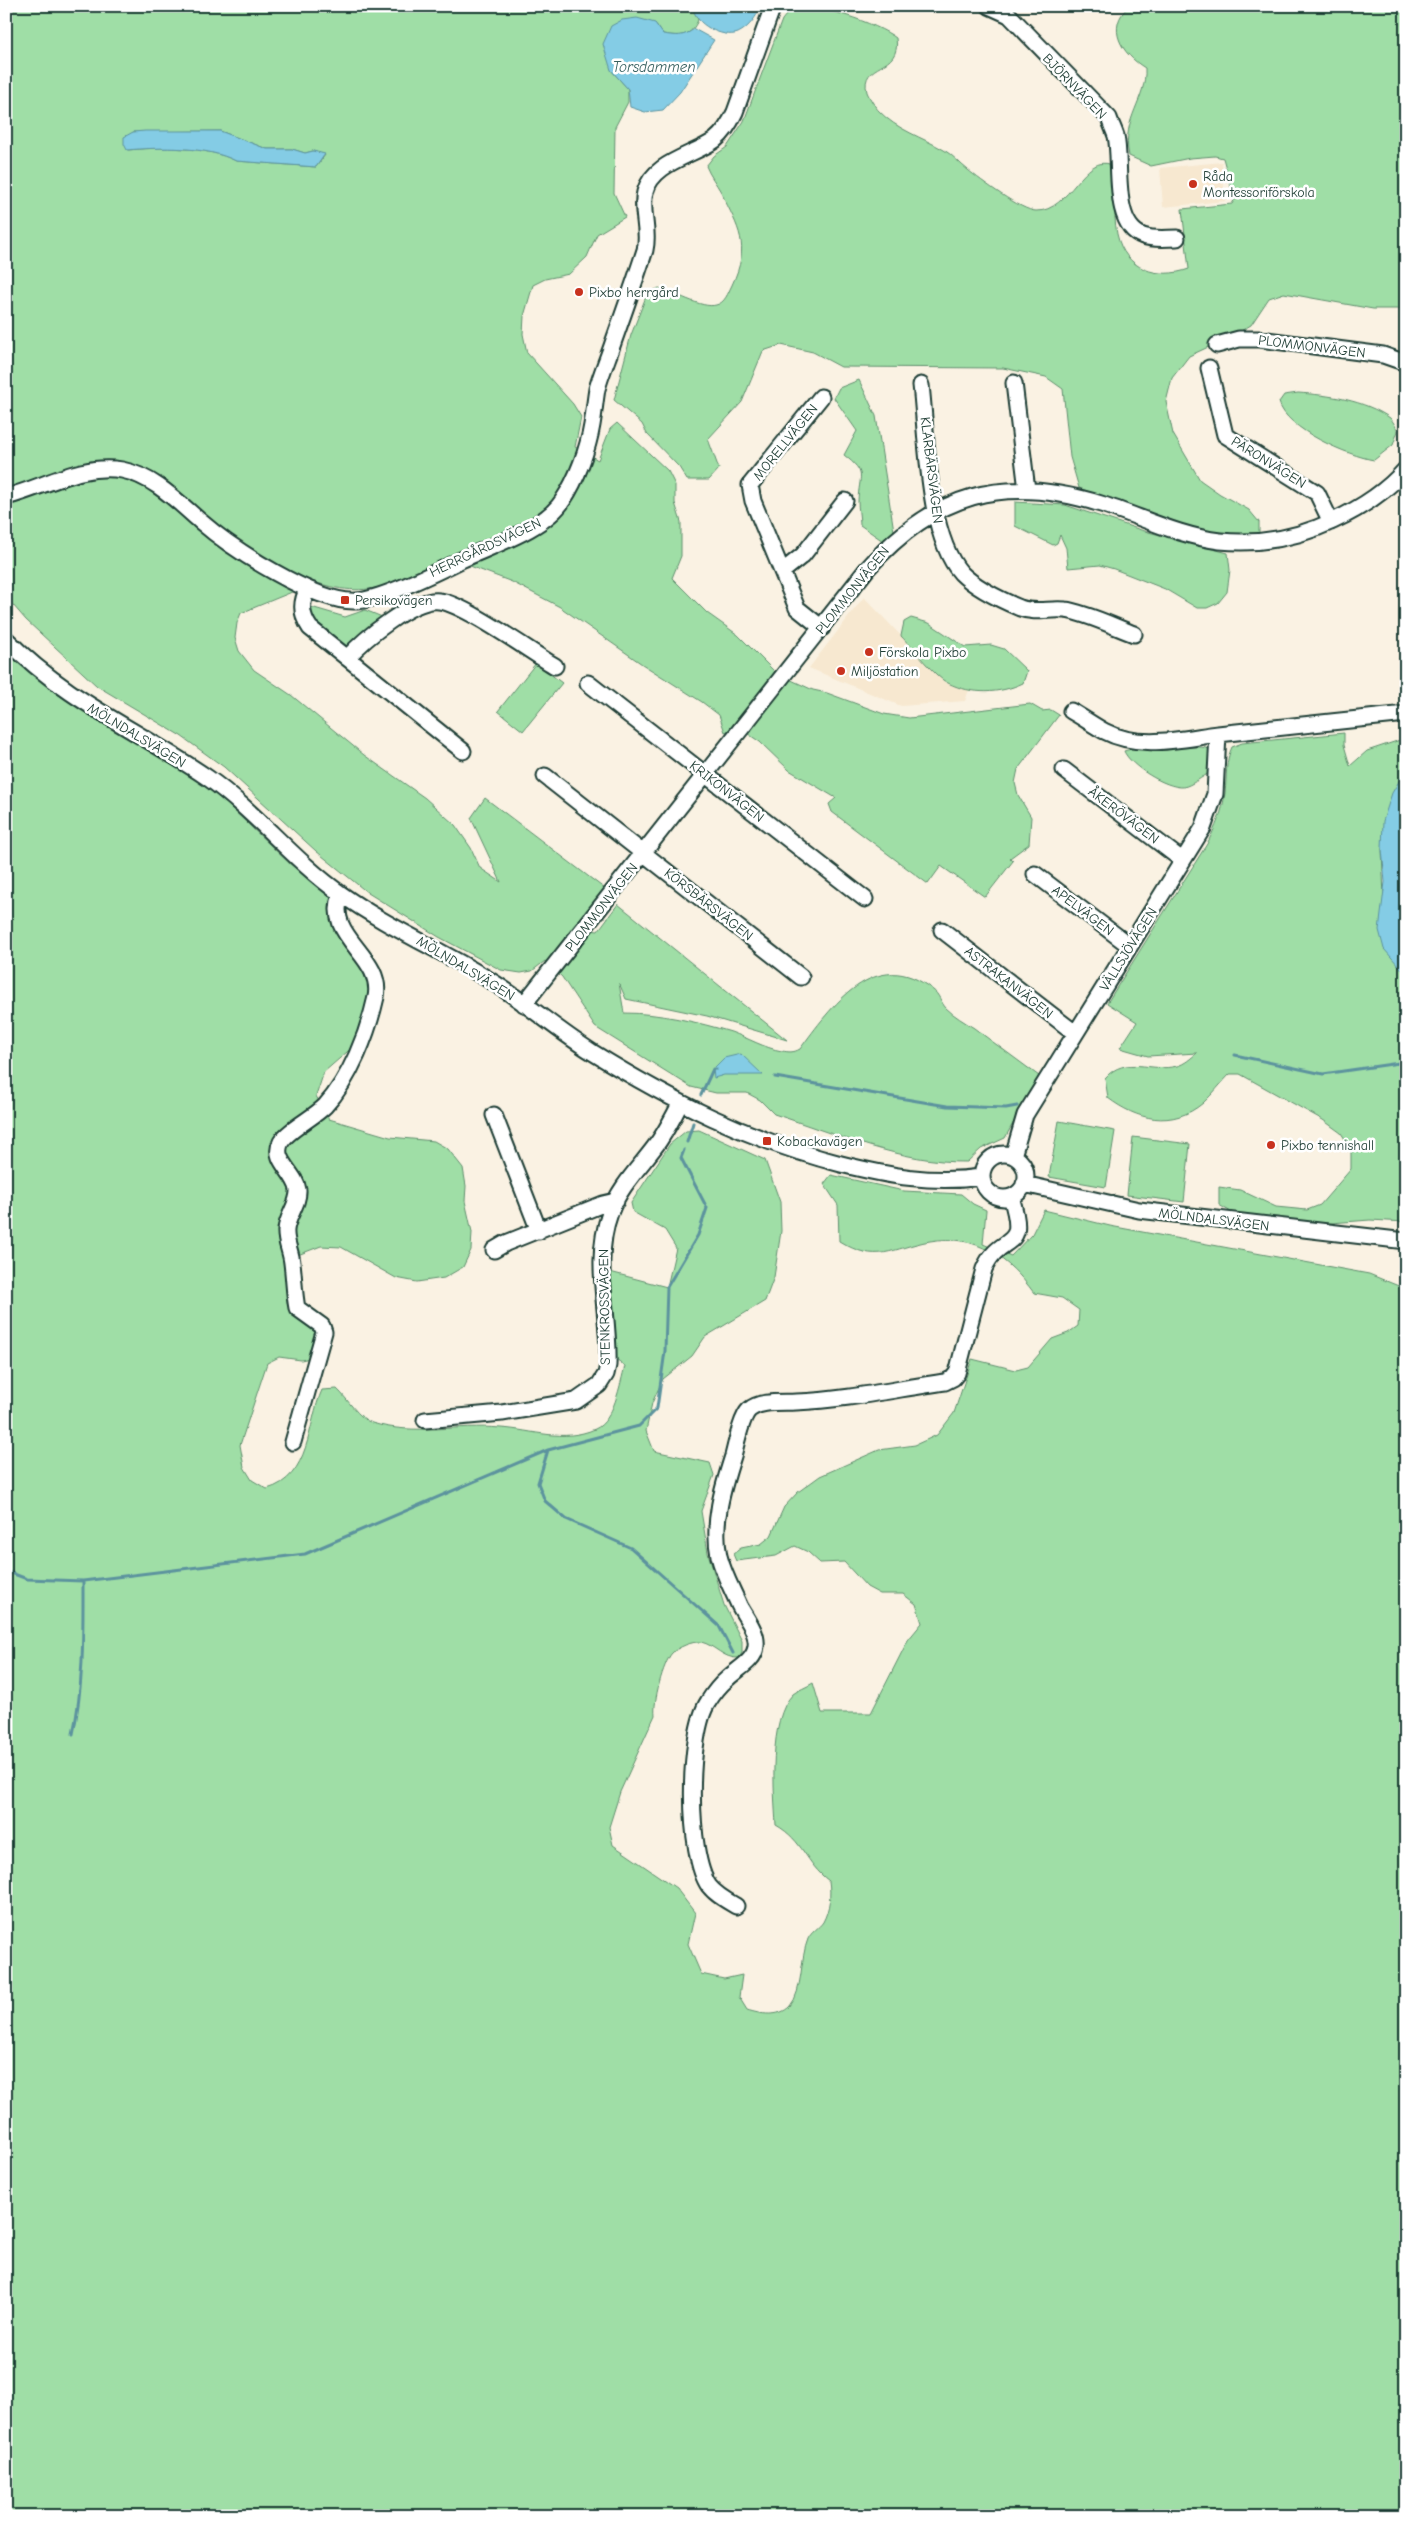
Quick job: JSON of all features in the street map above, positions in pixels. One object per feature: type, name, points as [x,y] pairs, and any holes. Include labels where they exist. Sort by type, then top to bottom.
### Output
[{"type":"street","name":"HERRGÅRDSVÄGEN","points":[[6,497],[72,474],[92,470],[115,470],[141,476],[158,486],[216,535],[308,589],[345,600],[359,601],[456,563],[553,515],[564,499],[592,428],[597,389],[645,250],[647,232],[643,204],[645,190],[662,168],[715,140],[728,128],[773,6]]},
{"type":"street","name":"BJÖRNVÄGEN","points":[[989,6],[1012,11],[1109,118],[1116,137],[1118,190],[1128,222],[1134,231],[1143,236],[1177,238]]},
{"type":"street","name":"PLOMMONVÄGEN","points":[[1218,345],[1239,339],[1259,339],[1382,355],[1406,363]]},
{"type":"street","name":"PÄRONVÄGEN","points":[[1209,368],[1225,435],[1317,493],[1331,522]]},
{"type":"street","points":[[1014,383],[1027,490]]},
{"type":"street","name":"KLARBÄRSVÄGEN","points":[[921,385],[935,512],[946,548],[962,573],[980,587],[1020,608],[1034,612],[1066,610],[1134,634]]},
{"type":"street","name":"MORELLVÄGEN","points":[[821,396],[750,485],[753,501],[797,608],[822,628]]},
{"type":"street","name":"PLOMMONVÄGEN","points":[[524,1004],[890,543],[910,527],[935,512],[958,502],[985,494],[1027,490],[1052,492],[1101,504],[1181,533],[1219,541],[1254,542],[1285,539],[1304,534],[1358,510],[1378,496],[1406,469]]},
{"type":"street","points":[[783,571],[803,555],[844,501]]},
{"type":"street","points":[[308,589],[302,604],[305,621],[320,638],[463,750]]},
{"type":"street","points":[[347,658],[363,640],[380,627],[411,609],[437,600],[447,602],[470,613],[555,666]]},
{"type":"street","name":"MÖLNDALSVÄGEN","points":[[6,639],[29,662],[64,689],[210,779],[341,895],[454,958],[589,1050],[680,1104],[706,1117],[794,1150],[880,1174],[926,1181],[948,1181],[982,1177]]},
{"type":"street","name":"KRIKONVÄGEN","points":[[588,683],[865,899]]},
{"type":"street","points":[[1071,711],[1104,731],[1133,741],[1149,742],[1406,714]]},
{"type":"street","name":"VÄLLSJÖVÄGEN","points":[[1013,1156],[1025,1115],[1203,828],[1214,794],[1218,734]]},
{"type":"street","name":"ÅKERÖVÄGEN","points":[[1064,770],[1182,860]]},
{"type":"street","name":"KÖRSBÄRSVÄGEN","points":[[545,776],[801,977]]},
{"type":"street","name":"APELVÄGEN","points":[[1035,874],[1130,946]]},
{"type":"street","points":[[294,1442],[324,1332],[322,1326],[296,1308],[293,1263],[286,1237],[288,1220],[298,1190],[279,1156],[279,1148],[286,1136],[326,1105],[343,1079],[366,1033],[376,996],[373,971],[347,936],[340,923],[338,913],[341,895]]},
{"type":"street","name":"ASTRAKANVÄGEN","points":[[942,930],[1075,1033]]},
{"type":"street","name":"STENKROSSVÄGEN","points":[[425,1420],[502,1412],[576,1401],[599,1384],[606,1374],[608,1352],[601,1264],[603,1239],[610,1214],[616,1201],[660,1140],[680,1104]]},
{"type":"street","points":[[494,1115],[539,1231]]},
{"type":"street","points":[[1004,1154],[1013,1156],[1019,1160],[1025,1169],[1024,1184],[1019,1192],[1011,1197],[1001,1198],[992,1194],[985,1187],[982,1177],[983,1168],[991,1158],[1004,1154]]},
{"type":"street","name":"MÖLNDALSVÄGEN","points":[[1024,1184],[1139,1210],[1406,1241]]},
{"type":"street","points":[[736,1906],[718,1895],[705,1877],[697,1847],[692,1800],[695,1751],[707,1704],[727,1678],[748,1661],[756,1646],[753,1630],[726,1577],[719,1556],[717,1537],[717,1519],[729,1468],[746,1413],[758,1404],[808,1402],[945,1382],[953,1378],[957,1372],[986,1264],[994,1253],[1010,1243],[1016,1235],[1017,1219],[1011,1197]]},
{"type":"street","points":[[494,1250],[506,1243],[602,1204],[616,1201]]},
{"type":"shaded area","name":"Råda Montessoriförskola","points":[[1222,162],[1225,201],[1163,207],[1160,168]]},
{"type":"shaded area","name":"Förskola Pixbo","points":[[864,597],[946,683],[969,690],[965,701],[901,706],[809,668]]},
{"type":"green space","points":[[6,6],[693,6],[698,20],[692,30],[680,35],[663,34],[655,23],[611,70],[628,89],[628,102],[615,127],[614,193],[625,217],[597,234],[587,257],[569,274],[545,279],[533,285],[524,316],[523,334],[527,353],[573,404],[581,417],[575,447],[598,460],[610,429],[617,423],[668,471],[675,485],[675,503],[681,522],[681,556],[672,578],[707,613],[738,635],[776,673],[813,690],[827,693],[884,714],[909,718],[1030,704],[1042,711],[1051,710],[1059,715],[1018,769],[1015,783],[1018,795],[1031,817],[1029,844],[1010,858],[1013,861],[985,897],[941,866],[928,884],[832,812],[829,804],[836,798],[789,770],[760,742],[738,727],[725,732],[719,715],[702,702],[642,664],[560,607],[512,582],[470,566],[457,554],[400,581],[364,589],[345,589],[325,585],[302,577],[292,592],[241,613],[237,623],[235,638],[239,651],[254,670],[291,695],[364,755],[425,798],[455,825],[471,848],[480,868],[501,882],[471,818],[485,798],[605,889],[572,928],[598,931],[618,904],[787,1040],[707,1016],[626,999],[619,983],[624,1013],[665,1016],[692,1022],[731,1032],[775,1050],[793,1052],[800,1049],[825,1016],[856,986],[874,977],[892,974],[912,977],[933,990],[952,1014],[1039,1076],[1005,1138],[981,1149],[967,1162],[942,1161],[893,1153],[774,1114],[760,1100],[747,1093],[716,1093],[691,1087],[595,1027],[562,977],[545,961],[532,971],[521,973],[501,970],[439,937],[368,893],[316,851],[224,767],[181,736],[97,686],[26,620],[6,597]],"holes":[[[220,131],[267,149],[292,149],[305,153],[313,151],[325,155],[316,167],[236,161],[224,156],[197,150],[154,148],[128,150],[133,132]]]},
{"type":"green space","points":[[1129,6],[1406,6],[1406,309],[1373,309],[1284,293],[1269,298],[1251,325],[1189,356],[1172,378],[1166,402],[1173,434],[1200,480],[1249,510],[1259,522],[1259,535],[1224,535],[1169,521],[1079,488],[1070,457],[1063,389],[1046,377],[1003,368],[841,367],[813,352],[781,345],[763,351],[742,402],[708,439],[719,469],[709,480],[687,480],[679,467],[647,434],[642,424],[614,400],[631,335],[647,294],[659,288],[710,306],[719,304],[728,294],[738,271],[742,248],[737,227],[721,192],[706,166],[714,156],[727,147],[744,121],[782,20],[793,10],[803,8],[816,9],[846,15],[875,26],[896,38],[896,49],[893,57],[869,75],[866,82],[867,92],[876,107],[886,118],[947,152],[982,181],[1021,206],[1036,211],[1048,209],[1068,193],[1093,167],[1102,163],[1112,165],[1115,182],[1117,234],[1127,256],[1135,264],[1155,272],[1166,273],[1189,269],[1182,209],[1232,204],[1240,190],[1231,187],[1223,158],[1215,156],[1190,158],[1151,166],[1129,156],[1128,131],[1145,79],[1145,68],[1129,56],[1119,40],[1117,32],[1118,23],[1122,14]]},
{"type":"green space","points":[[859,380],[876,416],[894,531],[883,541],[860,525],[858,501],[860,475],[852,461],[844,455],[857,431],[834,398],[839,388]]},
{"type":"green space","points":[[1298,393],[1346,400],[1380,412],[1390,418],[1398,431],[1393,445],[1374,460],[1349,453],[1319,440],[1293,422],[1284,412],[1279,402],[1284,395]]},
{"type":"green space","points":[[1015,502],[1065,505],[1141,530],[1228,553],[1230,570],[1227,592],[1218,603],[1207,608],[1197,608],[1165,589],[1114,569],[1100,565],[1068,568],[1066,548],[1060,535],[1057,543],[1053,545],[1015,526]]},
{"type":"green space","points":[[311,607],[345,617],[365,610],[387,619],[348,648],[329,638],[317,627],[311,614]]},
{"type":"green space","points":[[911,618],[929,623],[965,647],[991,645],[1004,649],[1027,671],[1023,683],[1014,687],[986,692],[967,690],[948,683],[931,669],[901,636],[904,622]]},
{"type":"green space","points":[[6,647],[57,694],[186,771],[226,803],[290,864],[335,899],[333,917],[337,934],[346,948],[364,961],[371,972],[372,1007],[355,1045],[324,1072],[316,1096],[329,1119],[390,1137],[434,1141],[448,1149],[463,1168],[466,1186],[465,1201],[472,1232],[471,1250],[463,1267],[444,1278],[417,1282],[396,1278],[341,1247],[321,1246],[290,1258],[294,1286],[322,1338],[310,1358],[301,1360],[279,1357],[267,1363],[240,1445],[244,1467],[252,1480],[267,1489],[281,1483],[292,1473],[300,1461],[305,1448],[322,1390],[337,1389],[367,1421],[404,1429],[485,1427],[513,1429],[548,1435],[571,1435],[583,1433],[602,1425],[612,1410],[625,1366],[615,1358],[609,1281],[610,1272],[667,1287],[676,1248],[665,1230],[633,1212],[631,1203],[670,1144],[686,1131],[699,1130],[765,1160],[780,1202],[781,1231],[774,1277],[765,1301],[705,1337],[692,1356],[663,1379],[652,1403],[646,1431],[654,1451],[710,1463],[714,1475],[701,1511],[708,1553],[724,1605],[742,1641],[742,1653],[739,1658],[733,1658],[711,1646],[701,1642],[694,1642],[672,1653],[665,1665],[659,1683],[655,1715],[620,1792],[609,1827],[613,1845],[676,1888],[695,1913],[688,1944],[701,1974],[724,1979],[742,1975],[739,1997],[747,2010],[763,2014],[775,2014],[786,2010],[790,2006],[797,1992],[808,1939],[823,1922],[829,1902],[829,1881],[815,1867],[793,1838],[776,1825],[774,1756],[776,1738],[785,1705],[793,1694],[813,1683],[822,1713],[871,1713],[908,1640],[922,1623],[916,1604],[903,1594],[880,1594],[867,1587],[844,1562],[820,1563],[808,1552],[795,1546],[776,1556],[736,1561],[733,1554],[741,1548],[761,1544],[771,1536],[784,1507],[798,1492],[820,1476],[879,1450],[915,1445],[937,1435],[954,1413],[972,1359],[1016,1370],[1028,1367],[1052,1339],[1068,1333],[1078,1326],[1079,1310],[1062,1298],[1034,1293],[1014,1269],[990,1251],[977,1245],[962,1241],[930,1241],[884,1253],[875,1253],[864,1252],[839,1241],[838,1205],[824,1184],[831,1175],[904,1191],[961,1194],[973,1204],[986,1210],[983,1244],[1011,1256],[1032,1234],[1044,1210],[1110,1226],[1369,1274],[1406,1289],[1406,2516],[6,2516]]},
{"type":"green space","points":[[536,663],[562,683],[523,731],[498,711]]},
{"type":"green space","points":[[1344,733],[1344,745],[1350,766],[1367,751],[1406,738],[1406,777],[1400,778],[1382,849],[1384,899],[1406,974],[1406,1222],[1370,1220],[1305,1225],[1245,1220],[1219,1205],[1219,1187],[1240,1190],[1276,1207],[1307,1210],[1320,1205],[1351,1169],[1351,1148],[1341,1133],[1323,1120],[1240,1074],[1230,1074],[1203,1103],[1179,1116],[1167,1119],[1143,1116],[1119,1106],[1108,1098],[1105,1078],[1113,1071],[1121,1067],[1130,1066],[1167,1068],[1177,1066],[1197,1053],[1148,1056],[1120,1048],[1137,1022],[1107,1003],[1210,838],[1222,806],[1227,764],[1232,747],[1242,743]]},
{"type":"green space","points":[[1201,747],[1210,749],[1211,772],[1183,787],[1167,784],[1149,775],[1133,763],[1124,751],[1135,748]]},
{"type":"green space","points":[[1059,1121],[1115,1131],[1106,1187],[1049,1177]]},
{"type":"green space","points":[[1133,1137],[1190,1144],[1184,1202],[1127,1195]]},
{"type":"water","points":[[693,6],[761,6],[755,18],[742,31],[725,34],[703,24],[694,13]]},
{"type":"water","name":"Torsdammen","points":[[637,18],[655,23],[663,34],[680,35],[694,29],[714,40],[680,92],[663,110],[645,112],[630,107],[628,89],[611,70],[603,44],[611,26],[622,20]]},
{"type":"water","points":[[220,131],[267,149],[292,149],[305,153],[313,151],[325,154],[316,167],[236,161],[224,156],[197,150],[154,148],[127,150],[124,144],[124,137],[133,132]]},
{"type":"water","points":[[1406,777],[1406,974],[1384,949],[1379,930],[1385,882],[1382,849],[1383,821],[1392,793],[1401,778]]},
{"type":"water","points":[[741,1054],[763,1075],[724,1075],[714,1078],[713,1069],[724,1058]]},
{"type":"waterway","points":[[1235,1055],[1323,1074],[1406,1062]]},
{"type":"waterway","points":[[701,1095],[713,1069],[716,1069]]},
{"type":"waterway","points":[[775,1077],[947,1106],[1006,1108],[1017,1106]]},
{"type":"waterway","points":[[687,1142],[693,1123]]},
{"type":"waterway","points":[[6,1571],[27,1579],[83,1581],[305,1554],[548,1450],[639,1426],[657,1408],[665,1351],[667,1287],[698,1235],[707,1208],[681,1158],[684,1150]]},
{"type":"waterway","points":[[548,1450],[538,1483],[545,1501],[566,1519],[631,1548],[719,1626],[733,1653]]},
{"type":"waterway","points":[[73,1734],[81,1677],[83,1581]]},
{"type":"place","name":"Råda Montessoriförskola","points":[[1193,184]]},
{"type":"place","name":"Pixbo herrgård","points":[[579,292]]},
{"type":"place","name":"Persikovägen","points":[[345,600]]},
{"type":"place","name":"Förskola Pixbo","points":[[869,652]]},
{"type":"place","name":"Miljöstation","points":[[841,671]]},
{"type":"place","name":"Kobackavägen","points":[[767,1141]]},
{"type":"place","name":"Pixbo tennishall","points":[[1271,1145]]}]
